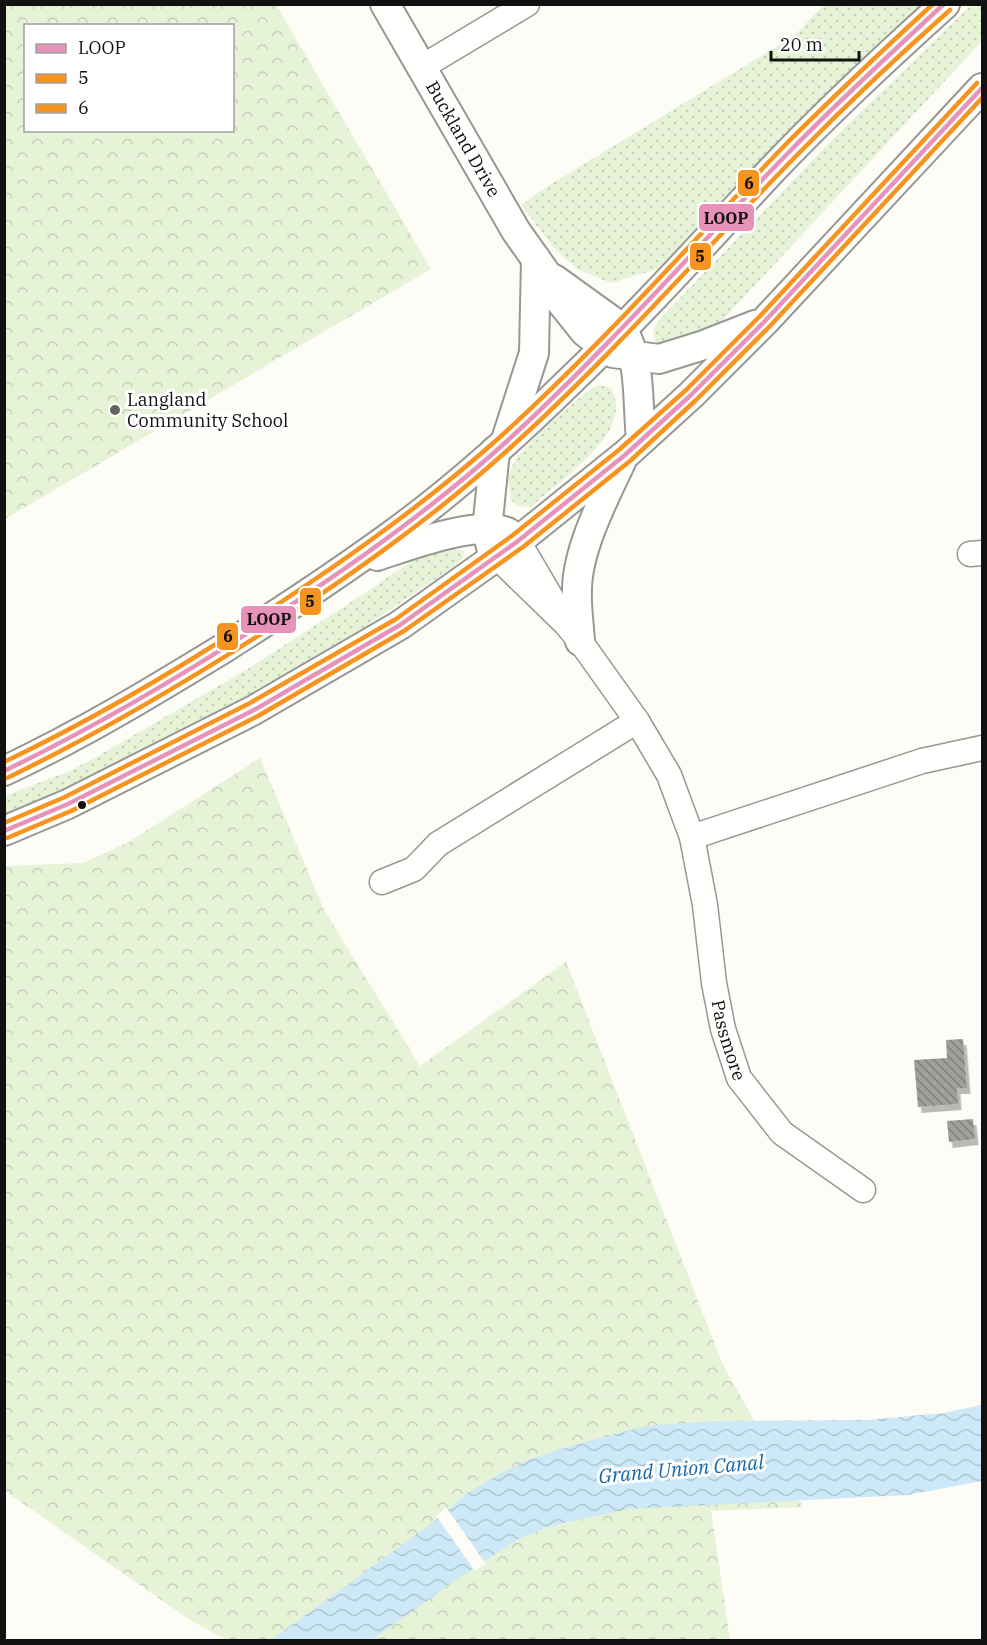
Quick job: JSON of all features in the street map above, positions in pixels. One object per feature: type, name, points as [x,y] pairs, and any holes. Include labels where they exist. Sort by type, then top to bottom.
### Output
[{"type":"street","name":"Buckland Drive","points":[[385,4],[516,231],[541,265],[613,338]]},
{"type":"street","points":[[422,67],[527,4]]},
{"type":"street","points":[[4,771],[63,743],[137,701],[272,617],[394,534],[500,446],[568,384],[815,127],[881,61],[945,4]]},
{"type":"street","points":[[4,831],[68,804],[254,710],[400,625],[508,549],[633,447],[691,395],[765,321],[982,88]]},
{"type":"street","points":[[508,549],[488,542],[487,530],[500,446],[534,353],[541,265]]},
{"type":"street","points":[[635,357],[659,359],[704,345],[765,321]]},
{"type":"street","points":[[573,632],[577,588],[585,548],[604,497],[633,447],[635,357],[629,340],[613,338]]},
{"type":"street","points":[[350,565],[446,535],[487,530]]},
{"type":"street","name":"Passmore","points":[[508,549],[573,632],[637,721],[669,775],[692,837],[705,905],[714,983],[723,1029],[739,1078],[783,1133],[863,1190]]},
{"type":"street","points":[[382,882],[414,869],[438,844],[637,721]]},
{"type":"street","points":[[692,837],[922,761],[982,748]]},
{"type":"green space","name":"Langland Community School","points":[[4,5],[276,5],[431,269],[5,519]]},
{"type":"green space","points":[[824,5],[924,5],[686,246],[661,268],[611,283],[577,269],[554,248],[521,205],[543,189],[794,36]]},
{"type":"green space","points":[[971,5],[982,5],[982,41],[718,325],[660,346],[655,342],[653,331],[658,321],[831,141]]},
{"type":"green space","points":[[598,385],[611,388],[616,401],[614,420],[607,434],[583,462],[531,507],[518,506],[511,500],[509,486],[509,475],[515,462],[545,428]]},
{"type":"green space","points":[[448,548],[464,551],[463,558],[455,566],[366,626],[168,742],[5,816],[5,796],[67,772],[93,759],[251,667],[419,556]]},
{"type":"green space","points":[[260,758],[324,910],[420,1066],[566,962],[723,1365],[803,1507],[711,1511],[730,1640],[226,1640],[187,1618],[5,1491],[4,866],[83,863],[129,842]]},
{"type":"water","name":"Grand Union Canal","points":[[982,1405],[982,1481],[908,1495],[629,1509],[554,1525],[520,1538],[372,1640],[271,1640],[435,1521],[467,1493],[530,1459],[646,1426],[716,1421],[866,1420],[943,1413]]},
{"type":"pier","points":[[446,1507],[486,1564],[475,1571],[436,1516]]},
{"type":"building","points":[[963,1039],[967,1088],[957,1088],[958,1104],[918,1107],[914,1060],[947,1058],[946,1040]]},
{"type":"building","points":[[973,1119],[975,1139],[949,1142],[947,1121]]},
{"type":"transit line","name":"6","points":[[4,762],[99,713],[222,640],[348,556],[441,487],[500,437],[575,366],[788,142],[933,4]]},
{"type":"transit line","name":"LOOP","points":[[4,771],[102,720],[229,645],[356,561],[448,492],[544,407],[811,129],[944,4]]},
{"type":"transit line","name":"5","points":[[7,778],[106,727],[233,652],[360,567],[452,498],[510,448],[585,377],[816,135],[950,10]]},
{"type":"transit line","name":"6","points":[[4,823],[65,797],[250,703],[396,619],[513,535],[620,449],[686,390],[760,316],[977,83]]},
{"type":"transit line","name":"LOOP","points":[[4,831],[68,804],[254,710],[400,625],[518,541],[625,455],[691,395],[765,321],[982,88]]},
{"type":"transit line","name":"5","points":[[7,838],[71,811],[258,716],[404,631],[523,547],[630,461],[696,400],[770,326],[982,98]]},
{"type":"place","name":"Langland Community School","points":[[115,410]]}]
